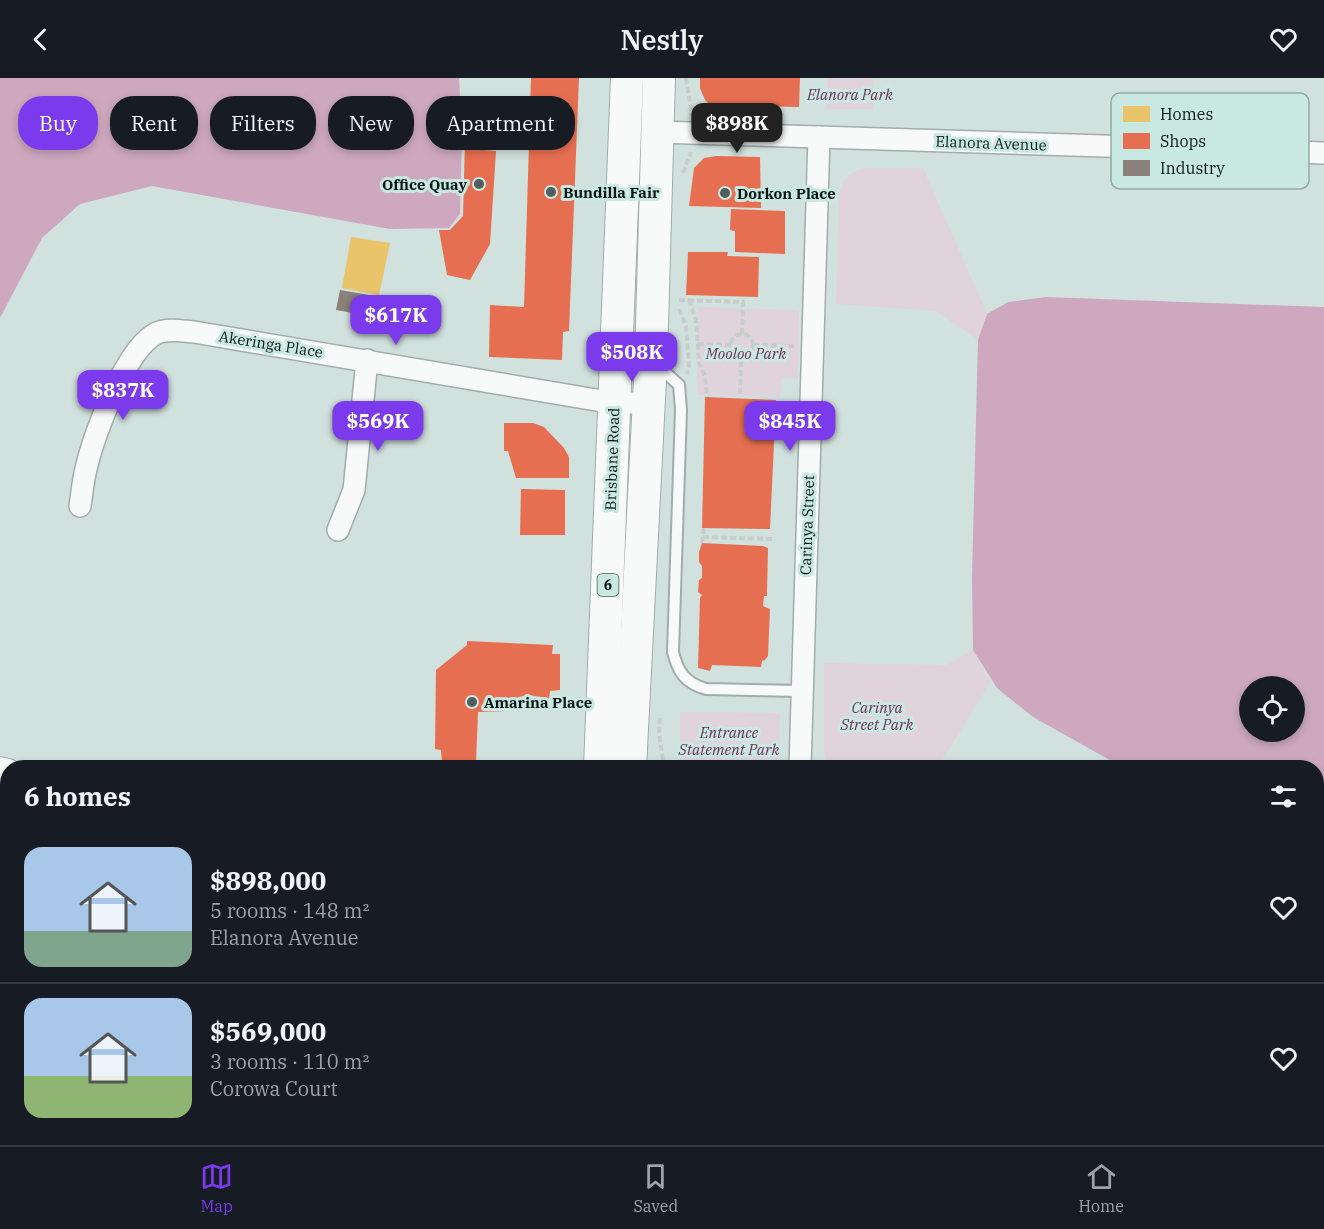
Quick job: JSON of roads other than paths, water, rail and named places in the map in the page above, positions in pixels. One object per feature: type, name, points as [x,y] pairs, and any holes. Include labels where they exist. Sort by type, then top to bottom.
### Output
[{"type":"main road","name":"Brisbane Road","points":[[600,760],[627,78]]},
{"type":"main road","name":"6","points":[[630,760],[651,360],[659,78]]},
{"type":"street","name":"Elanora Avenue","points":[[657,132],[1111,146]]},
{"type":"street","name":"Carinya Street","points":[[800,760],[819,137]]},
{"type":"street","name":"Elanora Avenue","points":[[1309,153],[1324,153]]},
{"type":"street","name":"Akeringa Place","points":[[80,506],[87,465],[110,401],[139,348],[158,332],[172,330],[194,332],[614,403],[648,403]]},
{"type":"street","points":[[338,530],[354,490],[367,360]]},
{"type":"lane","points":[[651,360],[679,385],[681,410],[672,652],[676,665],[693,686],[706,689],[802,691]]},
{"type":"place","name":"Office Quay","points":[[479,184]]},
{"type":"place","name":"Bundilla Fair","points":[[551,192]]},
{"type":"place","name":"Dorkon Place","points":[[725,193]]},
{"type":"place","name":"Amarina Place","points":[[472,702]]},
{"type":"park label","name":"Elanora Park","points":[[850,94]]},
{"type":"park label","name":"Mooloo Park","points":[[746,353]]},
{"type":"park label","name":"Carinya Street Park","points":[[877,716]]},
{"type":"park label","name":"Entrance Statement Park","points":[[729,740]]}]
